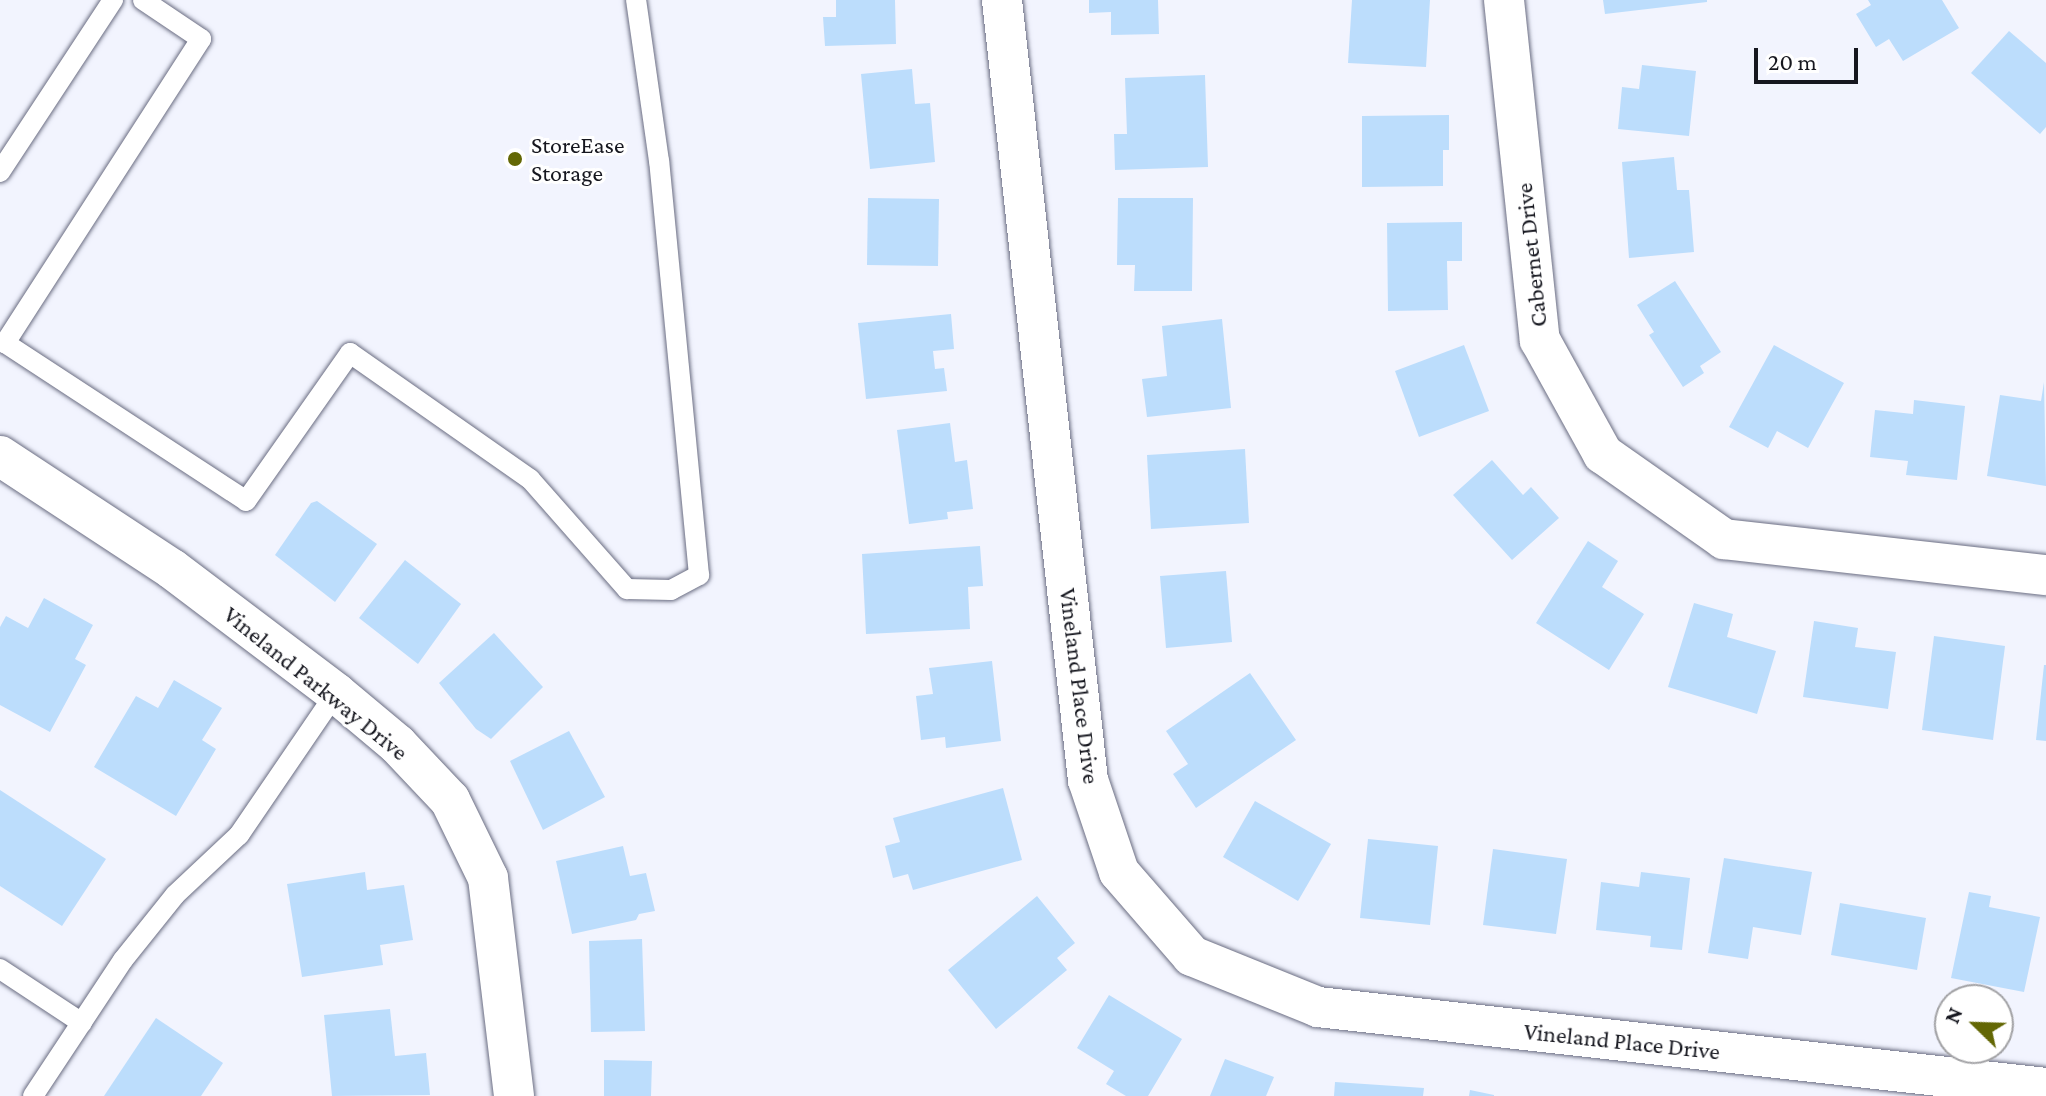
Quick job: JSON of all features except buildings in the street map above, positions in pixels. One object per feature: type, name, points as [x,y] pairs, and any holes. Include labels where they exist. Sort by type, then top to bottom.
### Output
[{"type":"street","name":"Vineland Place Drive","points":[[1002,0],[1088,780],[1119,872],[1192,956],[1318,1007],[2046,1088]]},
{"type":"street","name":"Cabernet Drive","points":[[1504,0],[1540,340],[1603,454],[1724,539],[2046,575]]},
{"type":"street","name":"Vineland Parkway Drive","points":[[0,456],[172,569],[336,693],[397,744],[450,800],[488,878],[514,1096]]},
{"type":"lane","points":[[0,172],[113,0]]},
{"type":"lane","points":[[143,0],[201,39],[5,343],[246,501],[350,353],[530,479],[627,589],[671,590],[699,575],[659,161],[636,0]]},
{"type":"lane","points":[[33,1096],[123,960],[175,895],[239,835],[336,693]]},
{"type":"lane","points":[[0,969],[82,1023]]},
{"type":"place","name":"StoreEase Storage","points":[[515,159]]}]
